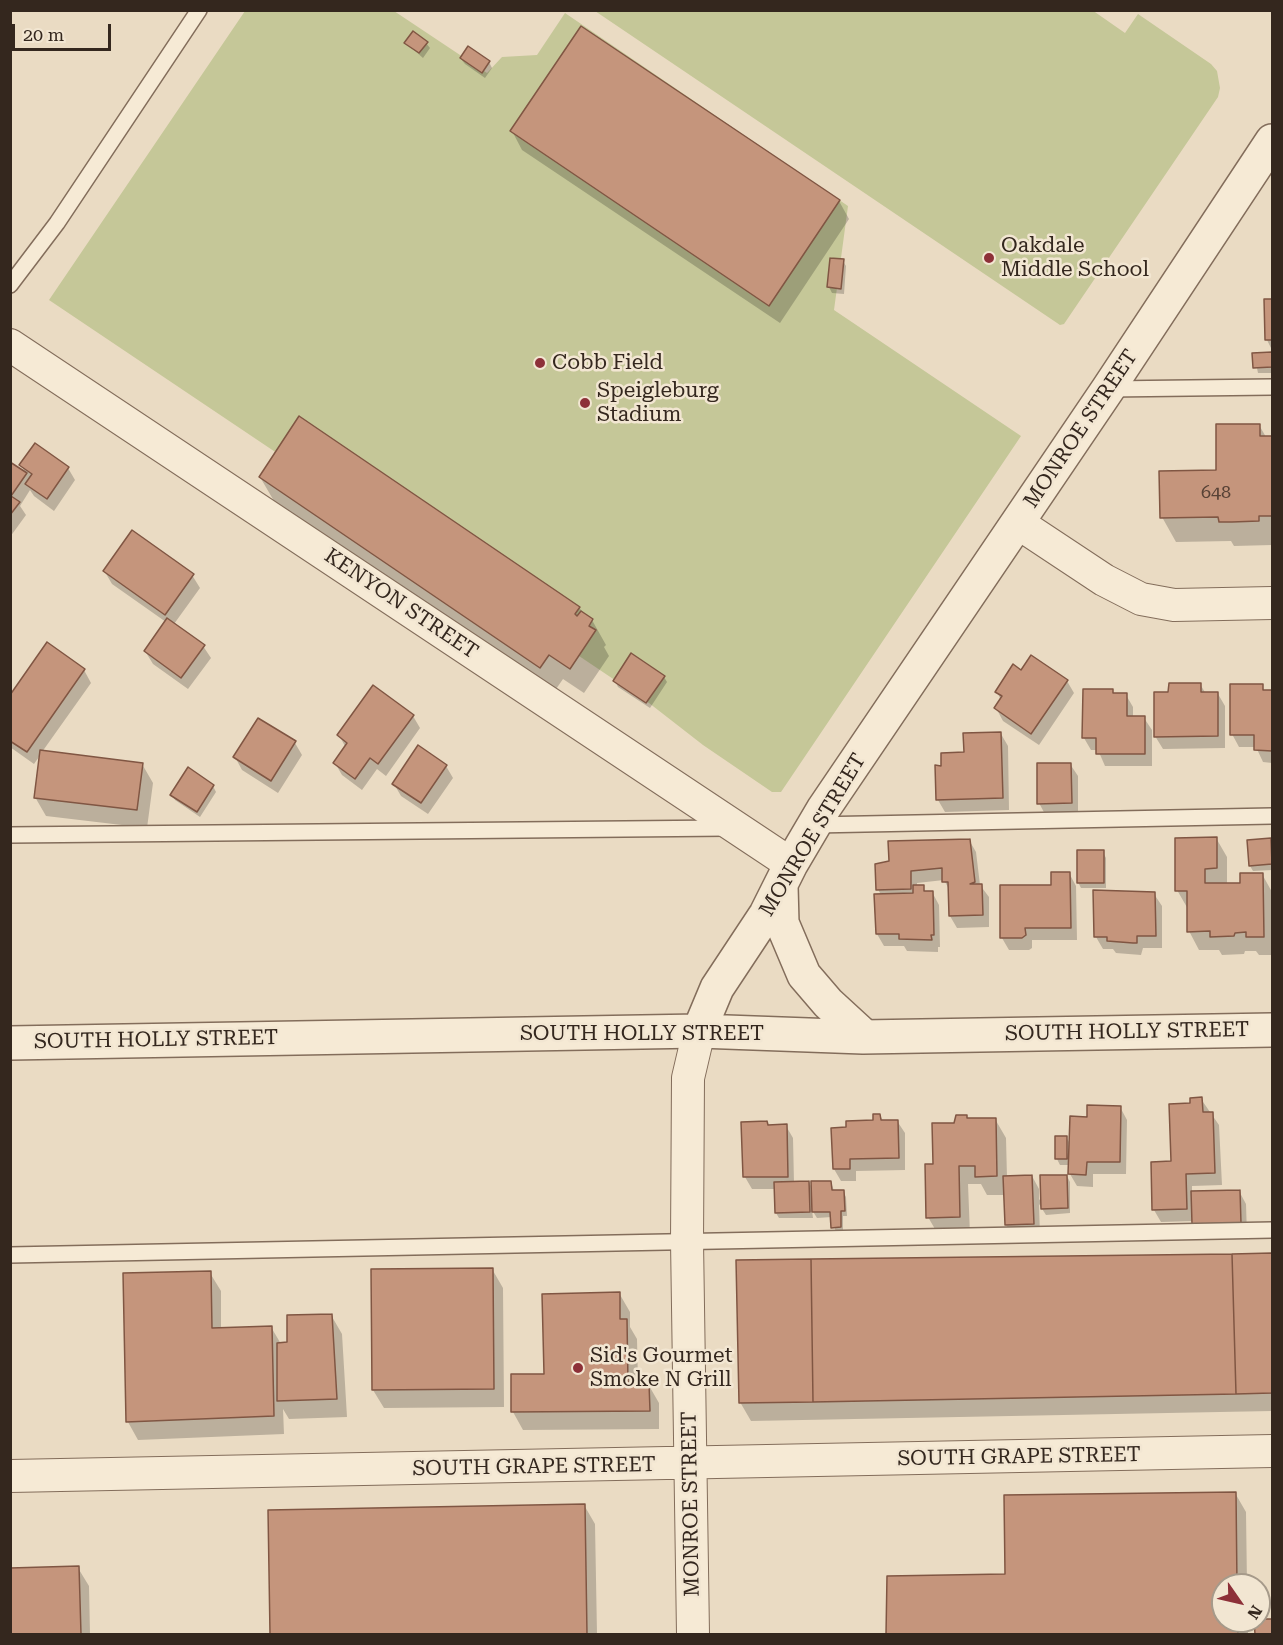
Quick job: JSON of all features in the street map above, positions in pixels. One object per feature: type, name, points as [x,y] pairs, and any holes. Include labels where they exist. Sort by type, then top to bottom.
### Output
[{"type":"street","name":"MONROE STREET","points":[[693,1635],[687,1241],[688,1078],[699,1031],[717,987],[786,875],[813,825],[1108,389],[1272,141]]},
{"type":"street","name":"KENYON STREET","points":[[10,345],[736,828],[786,875]]},
{"type":"street","points":[[1018,523],[1104,580],[1141,599],[1174,605],[1272,603]]},
{"type":"street","points":[[786,875],[782,923],[804,975],[828,1003],[865,1037]]},
{"type":"street","name":"SOUTH HOLLY STREET","points":[[10,1042],[699,1031],[865,1037],[1272,1030]]},
{"type":"street","name":"SOUTH GRAPE STREET","points":[[10,1476],[1272,1451]]},
{"type":"lane","points":[[10,285],[57,223],[200,10]]},
{"type":"lane","points":[[1108,389],[1272,387]]},
{"type":"lane","points":[[813,825],[1272,816]]},
{"type":"lane","points":[[10,835],[736,828]]},
{"type":"lane","points":[[10,1255],[1272,1230]]},
{"type":"green space","name":"Oakdale Middle School","points":[[1092,10],[1125,33],[1138,14],[1211,64],[1217,71],[1220,88],[1218,97],[1064,324],[1060,325],[595,11]]},
{"type":"green space","name":"Speigleburg Stadium","points":[[245,11],[394,11],[487,73],[502,57],[537,55],[565,13],[848,206],[834,310],[1021,436],[781,792],[772,792],[703,745],[649,703],[49,300]]},
{"type":"building","points":[[581,26],[840,200],[769,306],[510,131]]},
{"type":"building","points":[[413,31],[428,42],[419,53],[404,43]]},
{"type":"building","points":[[468,46],[490,61],[482,73],[460,58]]},
{"type":"building","points":[[830,258],[844,259],[841,289],[827,287]]},
{"type":"building","points":[[1264,299],[1272,299],[1272,340],[1265,340]]},
{"type":"building","points":[[1272,352],[1272,367],[1253,368],[1252,353]]},
{"type":"building","points":[[299,416],[580,607],[575,614],[577,616],[581,611],[593,619],[589,626],[596,630],[570,669],[549,655],[540,668],[259,477]]},
{"type":"building","points":[[1216,424],[1260,424],[1260,436],[1272,436],[1272,516],[1259,516],[1259,521],[1232,522],[1219,522],[1218,517],[1160,518],[1159,471],[1216,470]]},
{"type":"building","points":[[35,443],[69,467],[47,499],[25,484],[32,474],[19,465]]},
{"type":"building","points":[[10,462],[27,473],[11,496],[20,502],[10,515]]},
{"type":"building","points":[[132,530],[194,574],[165,615],[103,571]]},
{"type":"building","points":[[167,618],[205,645],[181,678],[144,651]]},
{"type":"building","points":[[47,642],[85,669],[27,752],[10,741],[10,695]]},
{"type":"building","points":[[631,653],[665,676],[646,703],[613,681]]},
{"type":"building","points":[[1031,655],[1068,680],[1031,734],[994,708],[1002,696],[995,692],[1013,664],[1021,670]]},
{"type":"building","points":[[1169,683],[1201,683],[1201,692],[1218,692],[1218,736],[1154,737],[1154,692],[1168,692]]},
{"type":"building","points":[[1230,684],[1263,684],[1263,690],[1272,690],[1272,751],[1254,750],[1254,735],[1230,735]]},
{"type":"building","points":[[373,685],[414,715],[378,764],[370,758],[355,779],[333,763],[347,743],[337,735]]},
{"type":"building","points":[[1083,689],[1113,689],[1113,693],[1127,693],[1127,716],[1145,716],[1145,754],[1096,754],[1096,738],[1082,738]]},
{"type":"building","points":[[258,718],[296,741],[271,781],[233,757]]},
{"type":"building","points":[[1001,732],[1003,798],[936,800],[935,765],[941,766],[941,753],[964,752],[963,733]]},
{"type":"building","points":[[418,745],[447,765],[421,803],[392,784]]},
{"type":"building","points":[[40,750],[143,763],[137,810],[34,798]]},
{"type":"building","points":[[1037,763],[1071,763],[1072,803],[1037,804]]},
{"type":"building","points":[[188,767],[214,785],[197,812],[170,795]]},
{"type":"building","points":[[1217,837],[1217,868],[1205,869],[1205,883],[1240,883],[1240,873],[1263,873],[1264,937],[1246,937],[1246,932],[1235,933],[1234,936],[1210,937],[1210,931],[1187,932],[1187,891],[1175,891],[1175,838]]},
{"type":"building","points":[[1271,838],[1272,864],[1249,866],[1247,840]]},
{"type":"building","points":[[970,839],[975,882],[970,884],[982,884],[983,915],[949,916],[948,882],[942,882],[942,868],[911,871],[911,889],[876,890],[875,864],[889,861],[888,841]]},
{"type":"building","points":[[1077,850],[1104,850],[1104,883],[1077,883]]},
{"type":"building","points":[[1051,872],[1070,872],[1071,928],[1025,928],[1026,935],[1022,938],[1000,938],[1000,885],[1051,885]]},
{"type":"building","points":[[913,885],[924,885],[924,891],[933,891],[934,935],[931,935],[932,940],[899,939],[899,934],[876,934],[874,894],[913,893]]},
{"type":"building","points":[[1093,890],[1155,892],[1156,936],[1137,936],[1137,943],[1107,941],[1107,937],[1094,937]]},
{"type":"building","points":[[1202,1097],[1203,1112],[1213,1112],[1215,1173],[1186,1174],[1187,1209],[1152,1210],[1151,1162],[1171,1161],[1169,1104],[1190,1103],[1190,1098]]},
{"type":"building","points":[[1087,1105],[1121,1106],[1120,1162],[1087,1162],[1086,1175],[1068,1174],[1070,1116],[1087,1117]]},
{"type":"building","points":[[873,1114],[880,1114],[881,1120],[898,1120],[899,1158],[850,1159],[850,1169],[833,1169],[831,1128],[846,1127],[846,1121],[873,1120]]},
{"type":"building","points":[[956,1115],[967,1115],[967,1118],[996,1118],[997,1176],[975,1177],[975,1166],[959,1166],[960,1217],[926,1218],[925,1164],[933,1164],[932,1123],[954,1123]]},
{"type":"building","points":[[767,1121],[768,1125],[787,1124],[788,1177],[743,1177],[741,1122]]},
{"type":"building","points":[[1055,1136],[1067,1136],[1067,1159],[1055,1159]]},
{"type":"building","points":[[1032,1175],[1034,1224],[1005,1225],[1003,1176]]},
{"type":"building","points":[[1040,1175],[1067,1175],[1068,1208],[1041,1209]]},
{"type":"building","points":[[809,1181],[810,1212],[775,1213],[774,1182]]},
{"type":"building","points":[[811,1181],[831,1181],[832,1190],[844,1190],[845,1211],[841,1211],[841,1227],[831,1228],[830,1212],[812,1212]]},
{"type":"building","points":[[1240,1190],[1241,1223],[1192,1224],[1191,1191]]},
{"type":"building","points":[[1272,1253],[1272,1393],[1236,1394],[1232,1254]]},
{"type":"building","points":[[1232,1254],[1236,1394],[813,1402],[811,1259]]},
{"type":"building","points":[[811,1259],[813,1402],[739,1403],[736,1260]]},
{"type":"building","points":[[493,1268],[494,1389],[372,1390],[371,1269]]},
{"type":"building","points":[[211,1271],[212,1328],[272,1326],[274,1416],[126,1422],[123,1273]]},
{"type":"building","points":[[620,1292],[620,1319],[627,1319],[628,1383],[649,1383],[650,1411],[511,1412],[511,1374],[544,1374],[542,1294]]},
{"type":"building","points":[[332,1314],[337,1399],[277,1401],[277,1343],[287,1342],[287,1315]]},
{"type":"building","points":[[1236,1492],[1237,1573],[1211,1573],[1211,1633],[1238,1634],[886,1634],[887,1576],[1005,1574],[1004,1495]]},
{"type":"building","points":[[585,1504],[587,1634],[270,1634],[268,1510]]},
{"type":"building","points":[[79,1566],[81,1634],[10,1634],[10,1568]]},
{"type":"building","points":[[1272,1619],[1272,1634],[1255,1634],[1271,1633]]},
{"type":"place","name":"Oakdale Middle School","points":[[989,258]]},
{"type":"place","name":"Cobb Field","points":[[540,363]]},
{"type":"place","name":"Speigleburg Stadium","points":[[585,403]]},
{"type":"place","name":"Sid's Gourmet Smoke N Grill","points":[[578,1368]]}]
